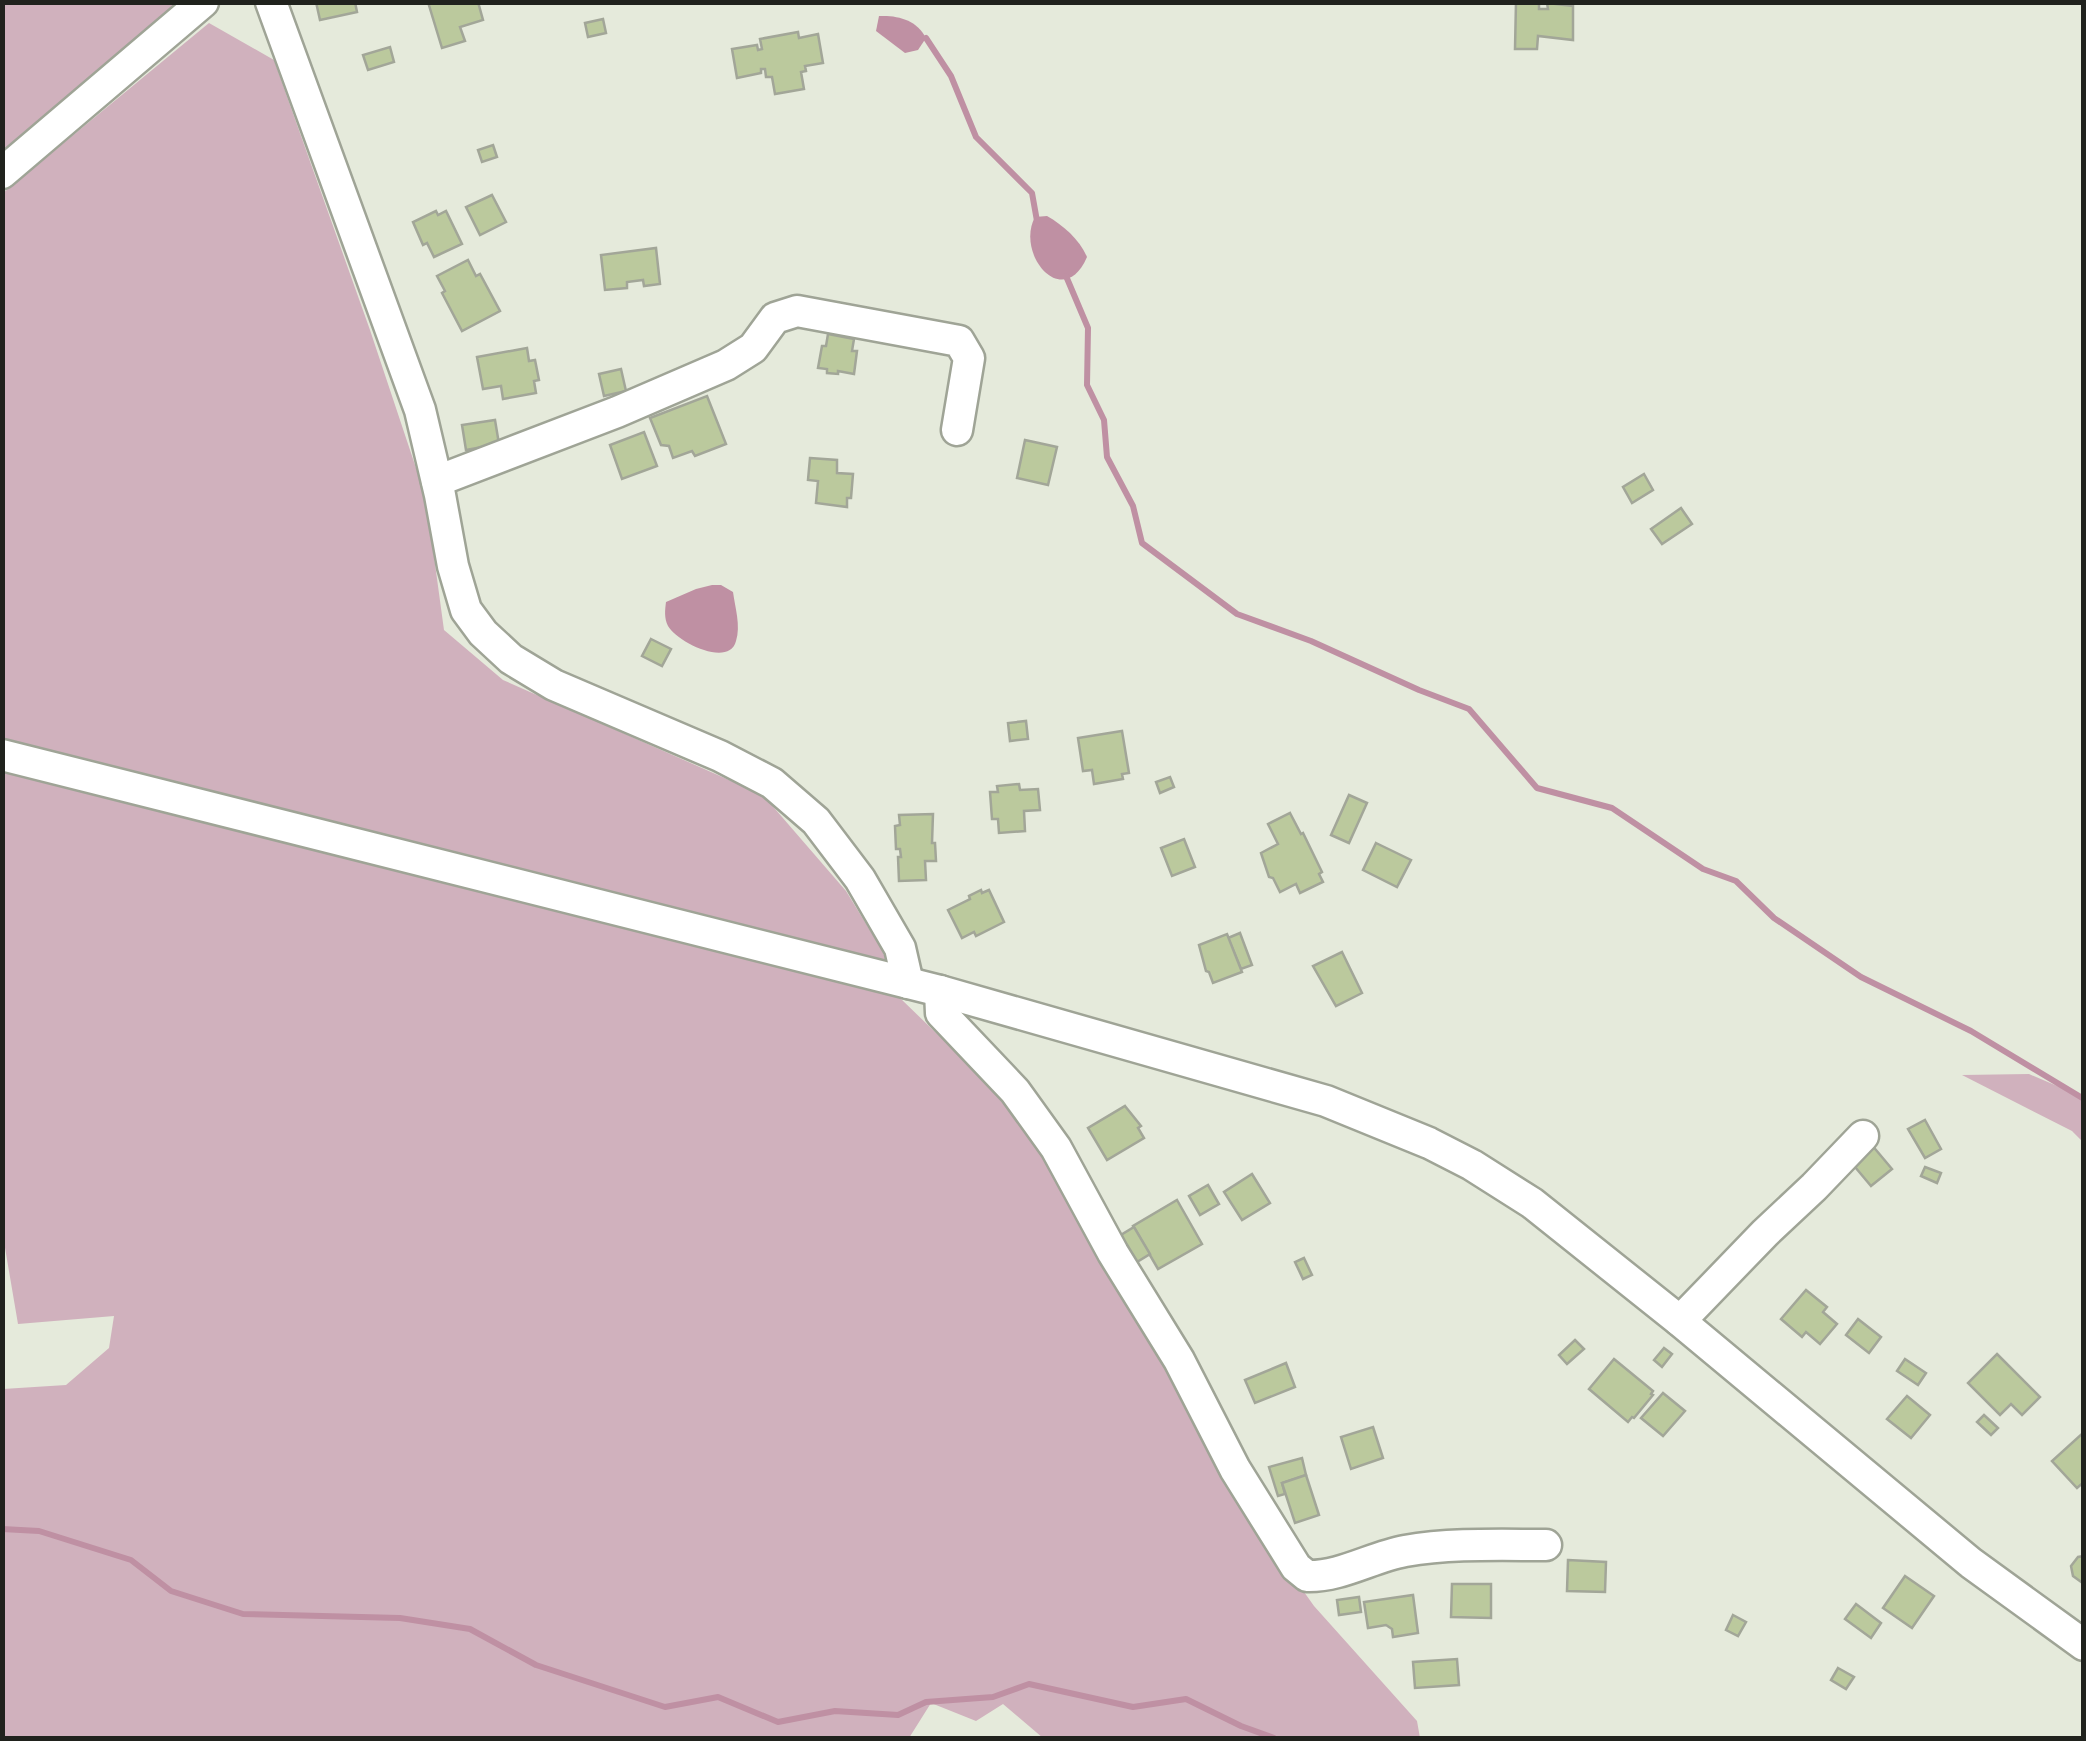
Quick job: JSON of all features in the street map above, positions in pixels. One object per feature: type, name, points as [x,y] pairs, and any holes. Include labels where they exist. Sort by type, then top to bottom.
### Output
[{"type":"street","points":[[2,173],[203,2]]},
{"type":"street","points":[[271,2],[420,410],[466,610],[483,633],[511,659],[554,685],[772,782],[816,821],[860,879],[900,948],[908,983]]},
{"type":"street","points":[[437,481],[617,412],[726,365],[753,348],[775,318],[797,311],[958,341],[969,358],[957,430]]},
{"type":"street","points":[[2,754],[940,991],[1326,1101],[1429,1143],[1532,1202],[1971,1563],[2084,1645]]},
{"type":"street","points":[[940,991],[941,1013],[1014,1091],[1056,1148],[1113,1253],[1179,1360],[1236,1470],[1296,1567],[1307,1576],[1324,1576],[1404,1551],[1465,1545],[1546,1545]]},
{"type":"street","points":[[1680,1321],[1863,1136]]},
{"type":"shaded area","points":[[3,3],[177,3],[3,157]]},
{"type":"shaded area","points":[[879,16],[906,20],[926,38],[918,50],[905,53],[876,31]]},
{"type":"shaded area","points":[[209,23],[274,60],[426,498],[444,630],[503,680],[763,795],[846,891],[882,950],[900,998],[1028,1122],[1241,1503],[1314,1606],[1417,1721],[1420,1738],[1043,1738],[1003,1704],[976,1721],[931,1703],[909,1738],[3,1738],[3,1389],[66,1385],[109,1348],[114,1316],[18,1324],[3,1236],[3,193]]},
{"type":"shaded area","points":[[1047,216],[1070,233],[1087,257],[1077,273],[1066,279],[1044,272],[1031,247],[1035,217]]},
{"type":"shaded area","points":[[712,585],[733,592],[737,635],[731,649],[724,652],[703,650],[681,639],[666,620],[666,602]]},
{"type":"shaded area","points":[[2029,1074],[2083,1097],[2083,1142],[2072,1131],[1962,1075]]},
{"type":"building","points":[[316,2],[355,2],[357,12],[320,20]]},
{"type":"building","points":[[428,2],[478,2],[483,20],[460,27],[465,41],[442,48]]},
{"type":"building","points":[[1516,2],[1539,2],[1539,9],[1548,9],[1547,3],[1573,6],[1573,40],[1538,36],[1537,49],[1515,49]]},
{"type":"building","points":[[603,19],[606,33],[588,37],[585,23]]},
{"type":"building","points":[[798,32],[799,38],[818,34],[823,63],[805,66],[806,71],[801,72],[804,89],[775,94],[772,77],[766,77],[765,69],[737,78],[732,49],[757,45],[758,50],[762,49],[760,39]]},
{"type":"building","points":[[390,47],[394,62],[368,70],[363,55]]},
{"type":"building","points":[[493,145],[497,157],[482,162],[478,150]]},
{"type":"building","points":[[492,195],[506,222],[480,235],[466,207]]},
{"type":"building","points":[[436,211],[438,215],[446,211],[462,244],[434,257],[427,243],[423,245],[413,222]]},
{"type":"building","points":[[656,248],[660,284],[644,286],[643,280],[627,282],[627,288],[605,290],[601,255]]},
{"type":"building","points":[[468,260],[500,311],[462,331],[437,276]]},
{"type":"building","points":[[828,334],[854,339],[854,374],[827,373],[827,369],[818,368]]},
{"type":"building","points":[[527,348],[529,361],[535,360],[539,380],[534,381],[536,393],[503,399],[501,386],[483,389],[477,357]]},
{"type":"building","points":[[621,369],[626,391],[604,396],[599,374]]},
{"type":"building","points":[[707,396],[726,444],[695,456],[692,451],[673,458],[669,446],[661,445],[650,418]]},
{"type":"building","points":[[495,420],[499,444],[466,450],[462,425]]},
{"type":"building","points":[[644,432],[657,466],[622,479],[610,445]]},
{"type":"building","points":[[1025,440],[1057,447],[1048,485],[1017,478]]},
{"type":"building","points":[[810,458],[837,460],[837,473],[853,474],[847,507],[816,503],[818,481],[808,480]]},
{"type":"building","points":[[1644,474],[1653,490],[1632,503],[1623,487]]},
{"type":"building","points":[[1681,508],[1692,524],[1662,544],[1651,529]]},
{"type":"building","points":[[651,639],[671,649],[662,666],[642,656]]},
{"type":"building","points":[[1026,721],[1028,739],[1010,741],[1008,723]]},
{"type":"building","points":[[1122,731],[1129,773],[1122,774],[1123,779],[1094,784],[1092,770],[1083,771],[1078,738]]},
{"type":"building","points":[[1170,777],[1174,787],[1160,793],[1156,782]]},
{"type":"building","points":[[1019,784],[1020,790],[1038,789],[1040,810],[1024,811],[1025,831],[999,833],[998,819],[992,819],[990,792],[998,792],[997,786]]},
{"type":"building","points":[[1349,795],[1367,803],[1349,843],[1331,835]]},
{"type":"building","points":[[1290,813],[1322,872],[1319,874],[1323,882],[1300,893],[1296,884],[1280,892],[1269,877],[1261,853],[1278,844],[1268,824]]},
{"type":"building","points":[[933,814],[936,861],[925,861],[926,880],[899,881],[901,857],[900,849],[896,849],[895,826],[900,825],[899,815]]},
{"type":"building","points":[[1184,839],[1195,867],[1172,876],[1161,848]]},
{"type":"building","points":[[1376,843],[1411,860],[1397,887],[1363,870]]},
{"type":"building","points":[[981,890],[989,890],[1004,922],[976,936],[974,932],[962,938],[948,910]]},
{"type":"building","points":[[1240,933],[1252,965],[1241,969],[1228,938]]},
{"type":"building","points":[[1227,934],[1242,972],[1213,983],[1199,945]]},
{"type":"building","points":[[1342,952],[1362,993],[1336,1006],[1313,966]]},
{"type":"building","points":[[1125,1106],[1141,1126],[1138,1128],[1144,1138],[1107,1160],[1088,1128]]},
{"type":"building","points":[[1925,1120],[1941,1149],[1925,1158],[1908,1129]]},
{"type":"building","points":[[1871,1144],[1892,1169],[1871,1186],[1850,1161]]},
{"type":"building","points":[[1925,1167],[1941,1173],[1937,1183],[1921,1176]]},
{"type":"building","points":[[1252,1174],[1270,1203],[1242,1220],[1224,1192]]},
{"type":"building","points":[[1208,1185],[1219,1204],[1200,1215],[1189,1196]]},
{"type":"building","points":[[1177,1200],[1202,1244],[1158,1269],[1133,1226]]},
{"type":"building","points":[[1134,1227],[1150,1254],[1132,1265],[1116,1238]]},
{"type":"building","points":[[1304,1258],[1312,1275],[1303,1279],[1295,1262]]},
{"type":"building","points":[[1806,1290],[1827,1307],[1823,1312],[1837,1324],[1820,1344],[1806,1332],[1802,1337],[1781,1319]]},
{"type":"building","points":[[1858,1319],[1881,1337],[1869,1353],[1846,1335]]},
{"type":"building","points":[[1575,1340],[1584,1349],[1567,1364],[1559,1355]]},
{"type":"building","points":[[1664,1348],[1672,1354],[1662,1367],[1654,1360]]},
{"type":"building","points":[[1997,1354],[2040,1397],[2022,1415],[2011,1404],[2000,1415],[1968,1383]]},
{"type":"building","points":[[1614,1359],[1653,1391],[1628,1422],[1589,1389]]},
{"type":"building","points":[[1905,1359],[1926,1373],[1918,1385],[1897,1371]]},
{"type":"building","points":[[1286,1363],[1295,1387],[1255,1403],[1245,1380]]},
{"type":"building","points":[[1663,1393],[1685,1411],[1663,1436],[1641,1418]]},
{"type":"building","points":[[1907,1396],[1930,1415],[1911,1438],[1887,1419]]},
{"type":"building","points":[[1984,1415],[1998,1428],[1991,1435],[1977,1422]]},
{"type":"building","points":[[1373,1427],[1383,1458],[1351,1469],[1341,1437]]},
{"type":"building","points":[[2084,1432],[2084,1482],[2077,1488],[2052,1461]]},
{"type":"building","points":[[1302,1458],[1306,1475],[1282,1483],[1285,1494],[1278,1496],[1269,1467]]},
{"type":"building","points":[[1306,1475],[1319,1515],[1295,1523],[1282,1483]]},
{"type":"building","points":[[2084,1556],[2084,1584],[2073,1576],[2071,1566]]},
{"type":"building","points":[[1568,1560],[1606,1562],[1605,1592],[1567,1591]]},
{"type":"building","points":[[1905,1576],[1934,1596],[1912,1628],[1883,1608]]},
{"type":"building","points":[[1452,1584],[1491,1584],[1491,1618],[1451,1617]]},
{"type":"building","points":[[1413,1595],[1418,1633],[1393,1637],[1392,1629],[1386,1625],[1368,1628],[1364,1602]]},
{"type":"building","points":[[1359,1597],[1361,1612],[1339,1615],[1337,1600]]},
{"type":"building","points":[[1856,1604],[1881,1623],[1871,1638],[1845,1619]]},
{"type":"building","points":[[1733,1615],[1746,1622],[1738,1636],[1726,1630]]},
{"type":"building","points":[[1457,1659],[1459,1685],[1415,1688],[1413,1662]]},
{"type":"building","points":[[1838,1668],[1854,1677],[1846,1689],[1831,1680]]},
{"type":"waterway","points":[[926,38],[951,76],[976,137],[1032,193],[1037,221]]},
{"type":"waterway","points":[[1066,276],[1088,328],[1087,385],[1104,420],[1107,457],[1133,506],[1142,543],[1237,614],[1311,641],[1469,709],[1537,788],[1612,808],[1703,869],[1736,881],[1774,918],[1861,977],[1971,1031],[2084,1099]]},
{"type":"waterway","points":[[2,1529],[39,1531],[131,1560],[171,1591],[243,1614],[400,1618],[470,1629],[536,1665],[665,1707],[718,1697],[778,1722],[835,1711],[898,1715],[926,1702],[993,1697],[1029,1684],[1133,1707],[1186,1699],[1274,1738]]}]
